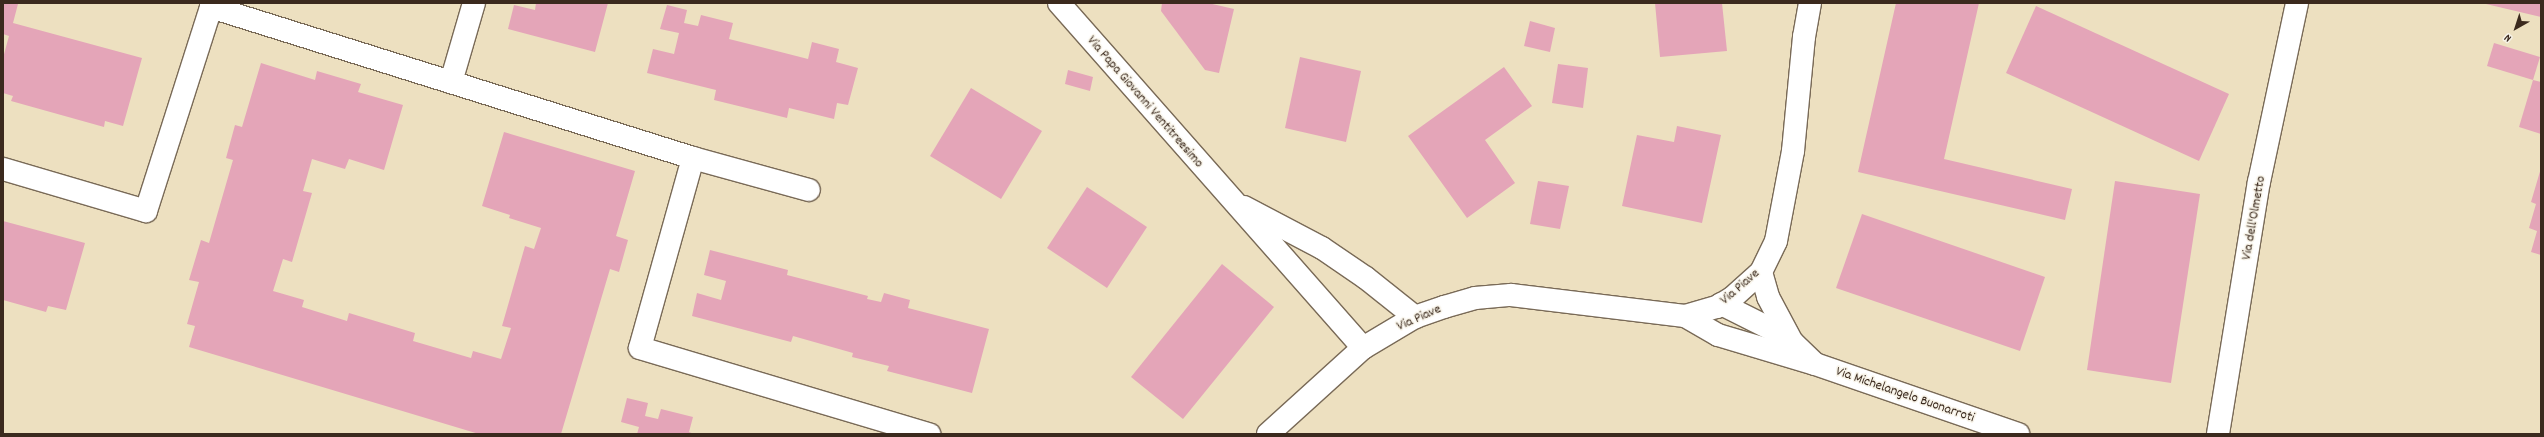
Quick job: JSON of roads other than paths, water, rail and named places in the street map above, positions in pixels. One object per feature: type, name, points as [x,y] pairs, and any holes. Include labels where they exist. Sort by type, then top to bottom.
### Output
[{"type":"street","points":[[451,82],[474,3]]},
{"type":"street","name":"Via Papa Giovanni Ventitreesimo","points":[[1059,3],[1230,200],[1363,348]]},
{"type":"street","name":"Via Piave","points":[[1268,434],[1363,348],[1385,333],[1415,317],[1475,298],[1511,295],[1685,316],[1721,304],[1732,298],[1760,272],[1776,241],[1793,151],[1804,37],[1810,3]]},
{"type":"street","name":"Via dell'Olmetto","points":[[2218,434],[2259,182],[2297,3]]},
{"type":"street","points":[[3,169],[146,211],[207,4],[693,158],[809,190]]},
{"type":"street","points":[[693,158],[640,348],[929,434]]},
{"type":"street","name":"Via Papa Giovanni Ventitreesimo","points":[[1230,200],[1322,248],[1366,278],[1415,317]]},
{"type":"street","name":"Via Michelangelo Buonarroti","points":[[1760,272],[1768,296],[1793,343]]},
{"type":"street","name":"Via Michelangelo Buonarroti","points":[[1721,304],[1773,330],[1793,343],[1815,364]]},
{"type":"street","name":"Via Michelangelo Buonarroti","points":[[1685,316],[1718,335],[1815,364],[2018,434]]}]
